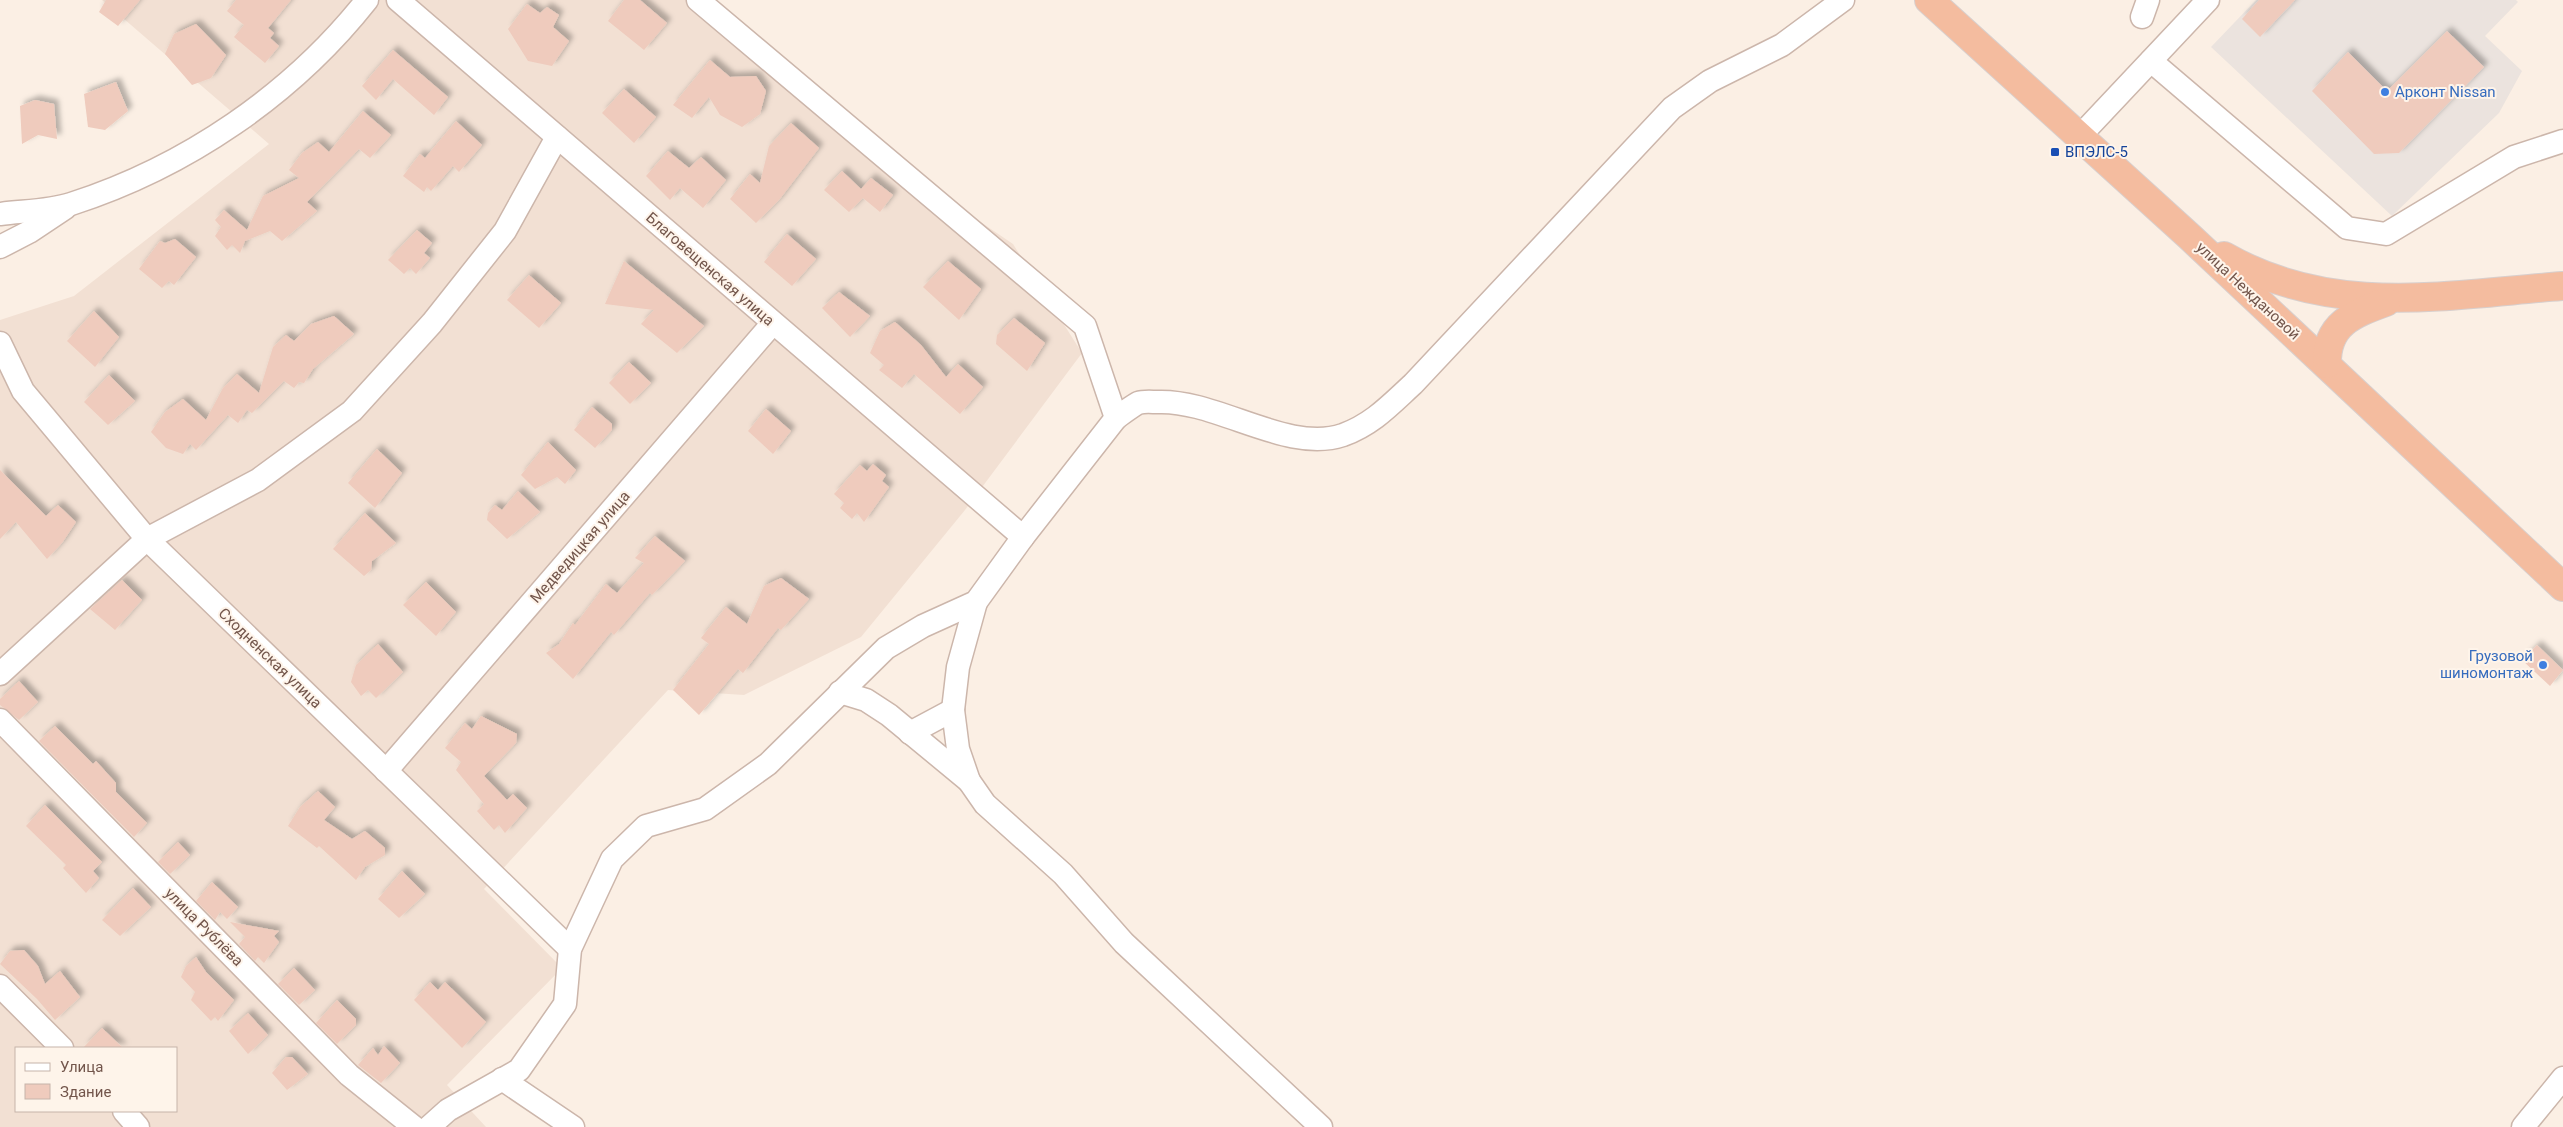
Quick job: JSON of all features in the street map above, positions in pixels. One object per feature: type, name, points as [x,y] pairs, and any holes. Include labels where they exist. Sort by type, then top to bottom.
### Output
[{"type":"highway","name":"улица Неждановой","points":[[1929,0],[2190,237],[2563,587]]},
{"type":"highway","points":[[2190,237],[2238,264],[2282,283],[2331,294],[2392,299],[2563,286]]},
{"type":"highway","points":[[2327,364],[2327,350],[2330,340],[2344,322],[2354,314],[2392,299]]},
{"type":"street","points":[[0,247],[29,232],[70,205],[136,178],[199,146],[240,119],[284,87],[323,50],[367,0]]},
{"type":"street","name":"Благовещенская улица","points":[[398,0],[1023,537]]},
{"type":"street","points":[[698,0],[1086,326],[1116,418]]},
{"type":"street","points":[[1321,1127],[1124,944],[1063,874],[985,804],[969,781],[958,750],[953,710],[958,667],[976,602],[1023,537],[1116,418],[1139,403],[1172,401],[1220,413],[1277,432],[1309,438],[1341,435],[1373,421],[1439,356],[1672,108],[1710,81],[1782,45],[1843,0]]},
{"type":"street","points":[[2079,137],[2208,0]]},
{"type":"street","points":[[2151,60],[2347,228],[2386,234],[2514,157],[2563,141]]},
{"type":"street","points":[[0,674],[147,539],[258,480],[352,411],[432,323],[505,231],[557,137]]},
{"type":"street","points":[[0,214],[70,205]]},
{"type":"street","name":"Медведицкая улица","points":[[386,771],[773,323]]},
{"type":"street","name":"Сходненская улица","points":[[0,343],[23,391],[147,539],[570,949]]},
{"type":"street","points":[[429,1127],[448,1110],[518,1070],[565,1004],[570,949],[612,859],[646,826],[705,809],[768,764],[886,648],[923,626],[976,602]]},
{"type":"street","points":[[840,692],[866,700],[888,715],[969,781]]},
{"type":"street","points":[[910,733],[953,710]]},
{"type":"street","name":"улица Рублёва","points":[[0,720],[349,1075],[414,1127]]},
{"type":"street","points":[[0,986],[61,1047]]},
{"type":"street","points":[[2523,1127],[2563,1078]]},
{"type":"street","points":[[502,1079],[573,1127]]},
{"type":"street","points":[[125,1112],[138,1127]]},
{"type":"shaded area","points":[[102,0],[703,0],[892,162],[1013,244],[1082,353],[965,510],[861,637],[744,695],[668,690],[484,889],[562,968],[447,1085],[486,1127],[0,1127],[0,320],[74,296],[269,144]]},
{"type":"shaded area","name":"Арконт Nissan","points":[[2256,0],[2516,0],[2518,2],[2485,36],[2522,71],[2499,113],[2392,216],[2211,47]]},
{"type":"building","points":[[106,0],[140,0],[118,26],[99,12]]},
{"type":"building","points":[[236,0],[291,0],[268,28],[274,33],[270,38],[279,46],[265,63],[234,37],[244,25],[227,11]]},
{"type":"building","points":[[624,0],[640,0],[667,23],[644,50],[608,21]]},
{"type":"building","points":[[2259,0],[2295,0],[2260,37],[2242,19]]},
{"type":"building","points":[[527,4],[540,13],[547,7],[559,15],[553,27],[569,41],[552,66],[528,61],[508,29]]},
{"type":"building","points":[[196,24],[226,55],[211,78],[192,85],[165,54],[174,34]]},
{"type":"building","points":[[2447,31],[2484,67],[2399,153],[2374,154],[2312,91],[2348,52],[2387,91]]},
{"type":"building","points":[[393,50],[448,97],[434,115],[393,79],[376,100],[362,86]]},
{"type":"building","points":[[710,60],[730,77],[756,76],[766,91],[760,114],[742,127],[720,115],[709,97],[692,118],[673,105]]},
{"type":"building","points":[[116,82],[128,111],[105,130],[88,127],[84,94]]},
{"type":"building","points":[[624,89],[656,117],[634,143],[602,113]]},
{"type":"building","points":[[35,100],[54,104],[57,139],[38,135],[22,144],[20,106]]},
{"type":"building","points":[[363,111],[391,135],[370,158],[359,149],[307,202],[317,211],[282,241],[270,231],[245,241],[240,253],[232,245],[227,250],[215,236],[221,227],[215,220],[224,210],[247,230],[263,196],[299,178],[289,170],[302,153],[318,142],[329,152]]},
{"type":"building","points":[[456,121],[482,145],[459,172],[453,166],[431,191],[427,187],[424,192],[403,176],[420,154],[425,158]]},
{"type":"building","points":[[791,123],[819,148],[779,200],[756,223],[730,199],[750,174],[760,183],[769,146]]},
{"type":"building","points":[[668,151],[689,168],[701,157],[726,180],[703,208],[680,188],[670,200],[646,176]]},
{"type":"building","points":[[842,171],[861,189],[871,178],[893,195],[880,212],[863,198],[849,212],[824,190]]},
{"type":"building","points":[[417,230],[432,243],[424,253],[430,258],[416,274],[410,268],[404,274],[388,260]]},
{"type":"building","points":[[787,234],[816,259],[792,286],[764,262]]},
{"type":"building","points":[[175,239],[196,257],[174,285],[169,281],[162,288],[139,269],[160,241],[165,243]]},
{"type":"building","points":[[624,261],[704,326],[677,353],[641,324],[654,310],[605,304]]},
{"type":"building","points":[[948,261],[981,289],[959,320],[923,287]]},
{"type":"building","points":[[529,275],[561,303],[539,328],[507,300]]},
{"type":"building","points":[[839,292],[870,316],[850,337],[822,308]]},
{"type":"building","points":[[94,311],[119,337],[95,367],[67,341]]},
{"type":"building","points":[[334,316],[354,334],[313,369],[304,383],[299,382],[294,388],[284,381],[252,413],[247,410],[238,423],[228,415],[196,450],[190,444],[183,454],[166,448],[151,432],[165,412],[183,399],[206,420],[223,388],[237,374],[259,393],[273,347],[286,335],[294,341],[311,324]]},
{"type":"building","points":[[1014,318],[1045,343],[1027,371],[996,344],[997,335]]},
{"type":"building","points":[[895,322],[921,345],[946,377],[958,364],[983,387],[960,414],[914,374],[902,388],[879,370],[884,365],[870,353],[880,331]]},
{"type":"building","points":[[629,362],[651,383],[630,404],[609,383]]},
{"type":"building","points":[[109,375],[135,401],[108,425],[84,402]]},
{"type":"building","points":[[592,407],[612,424],[612,430],[595,448],[574,430]]},
{"type":"building","points":[[766,409],[791,431],[773,454],[748,431]]},
{"type":"building","points":[[548,442],[576,470],[565,484],[557,477],[535,489],[521,475]]},
{"type":"building","points":[[377,449],[402,473],[375,508],[348,483]]},
{"type":"building","points":[[873,464],[886,475],[882,481],[889,487],[864,522],[857,513],[852,519],[840,508],[844,503],[834,494],[860,465],[867,471]]},
{"type":"building","points":[[0,470],[46,516],[58,505],[76,522],[62,543],[47,559],[16,522],[0,539]]},
{"type":"building","points":[[518,491],[540,512],[507,539],[487,520],[488,513],[495,505],[502,510]]},
{"type":"building","points":[[365,513],[396,543],[372,561],[371,570],[364,576],[333,549]]},
{"type":"building","points":[[655,536],[685,561],[652,595],[650,593],[614,635],[611,632],[573,679],[546,653],[559,644],[573,623],[575,625],[606,584],[617,593],[644,563],[635,558]]},
{"type":"building","points":[[781,578],[809,599],[781,630],[778,628],[743,673],[738,669],[699,715],[673,690],[709,644],[701,638],[726,607],[747,624],[764,586]]},
{"type":"building","points":[[122,580],[142,600],[115,630],[90,609]]},
{"type":"building","points":[[426,582],[456,612],[436,636],[403,605]]},
{"type":"building","points":[[378,644],[403,672],[376,698],[368,690],[361,696],[351,682],[356,665]]},
{"type":"building","name":"Грузовой шиномонтаж","points":[[2537,645],[2563,670],[2550,686],[2522,660]]},
{"type":"building","points":[[19,681],[38,702],[19,720],[0,705],[0,699]]},
{"type":"building","points":[[481,716],[517,734],[516,743],[484,776],[507,800],[513,794],[527,808],[505,833],[499,825],[494,830],[477,811],[484,804],[456,770],[461,762],[445,748],[465,723],[472,729]]},
{"type":"building","points":[[55,726],[93,764],[96,761],[116,783],[116,792],[147,823],[134,837],[39,741]]},
{"type":"building","points":[[318,791],[335,807],[324,820],[352,839],[365,831],[385,848],[385,855],[365,867],[356,880],[319,846],[317,848],[288,826],[300,807]]},
{"type":"building","points":[[45,805],[102,862],[93,871],[99,878],[86,893],[63,868],[66,865],[26,826]]},
{"type":"building","points":[[178,842],[190,855],[170,874],[158,862]]},
{"type":"building","points":[[402,871],[425,894],[399,918],[378,899]]},
{"type":"building","points":[[212,882],[238,907],[227,919],[220,912],[215,920],[196,901]]},
{"type":"building","points":[[133,888],[151,907],[120,936],[102,920]]},
{"type":"building","points":[[230,922],[279,931],[274,936],[279,942],[264,963],[258,957],[255,961],[239,944],[245,937]]},
{"type":"building","points":[[24,950],[38,966],[45,984],[60,971],[80,997],[55,1020],[37,999],[0,964],[10,951]]},
{"type":"building","points":[[196,957],[206,972],[234,1000],[218,1021],[215,1017],[211,1021],[191,1000],[195,992],[181,977],[186,966]]},
{"type":"building","points":[[294,968],[315,990],[299,1005],[278,984]]},
{"type":"building","points":[[430,982],[438,990],[445,982],[486,1022],[462,1048],[414,1000]]},
{"type":"building","points":[[337,1000],[356,1019],[356,1025],[337,1044],[316,1023]]},
{"type":"building","points":[[248,1013],[268,1035],[248,1054],[229,1031]]},
{"type":"building","points":[[102,1028],[122,1047],[84,1047]]},
{"type":"building","points":[[384,1046],[400,1063],[381,1083],[358,1065],[373,1048],[378,1055]]},
{"type":"building","points":[[286,1057],[292,1057],[308,1074],[287,1090],[272,1073]]},
{"type":"place","name":"Арконт Nissan","points":[[2385,92]]},
{"type":"place","name":"ВПЭЛС-5","points":[[2055,152]]},
{"type":"place","name":"Грузовой шиномонтаж","points":[[2543,665]]}]
